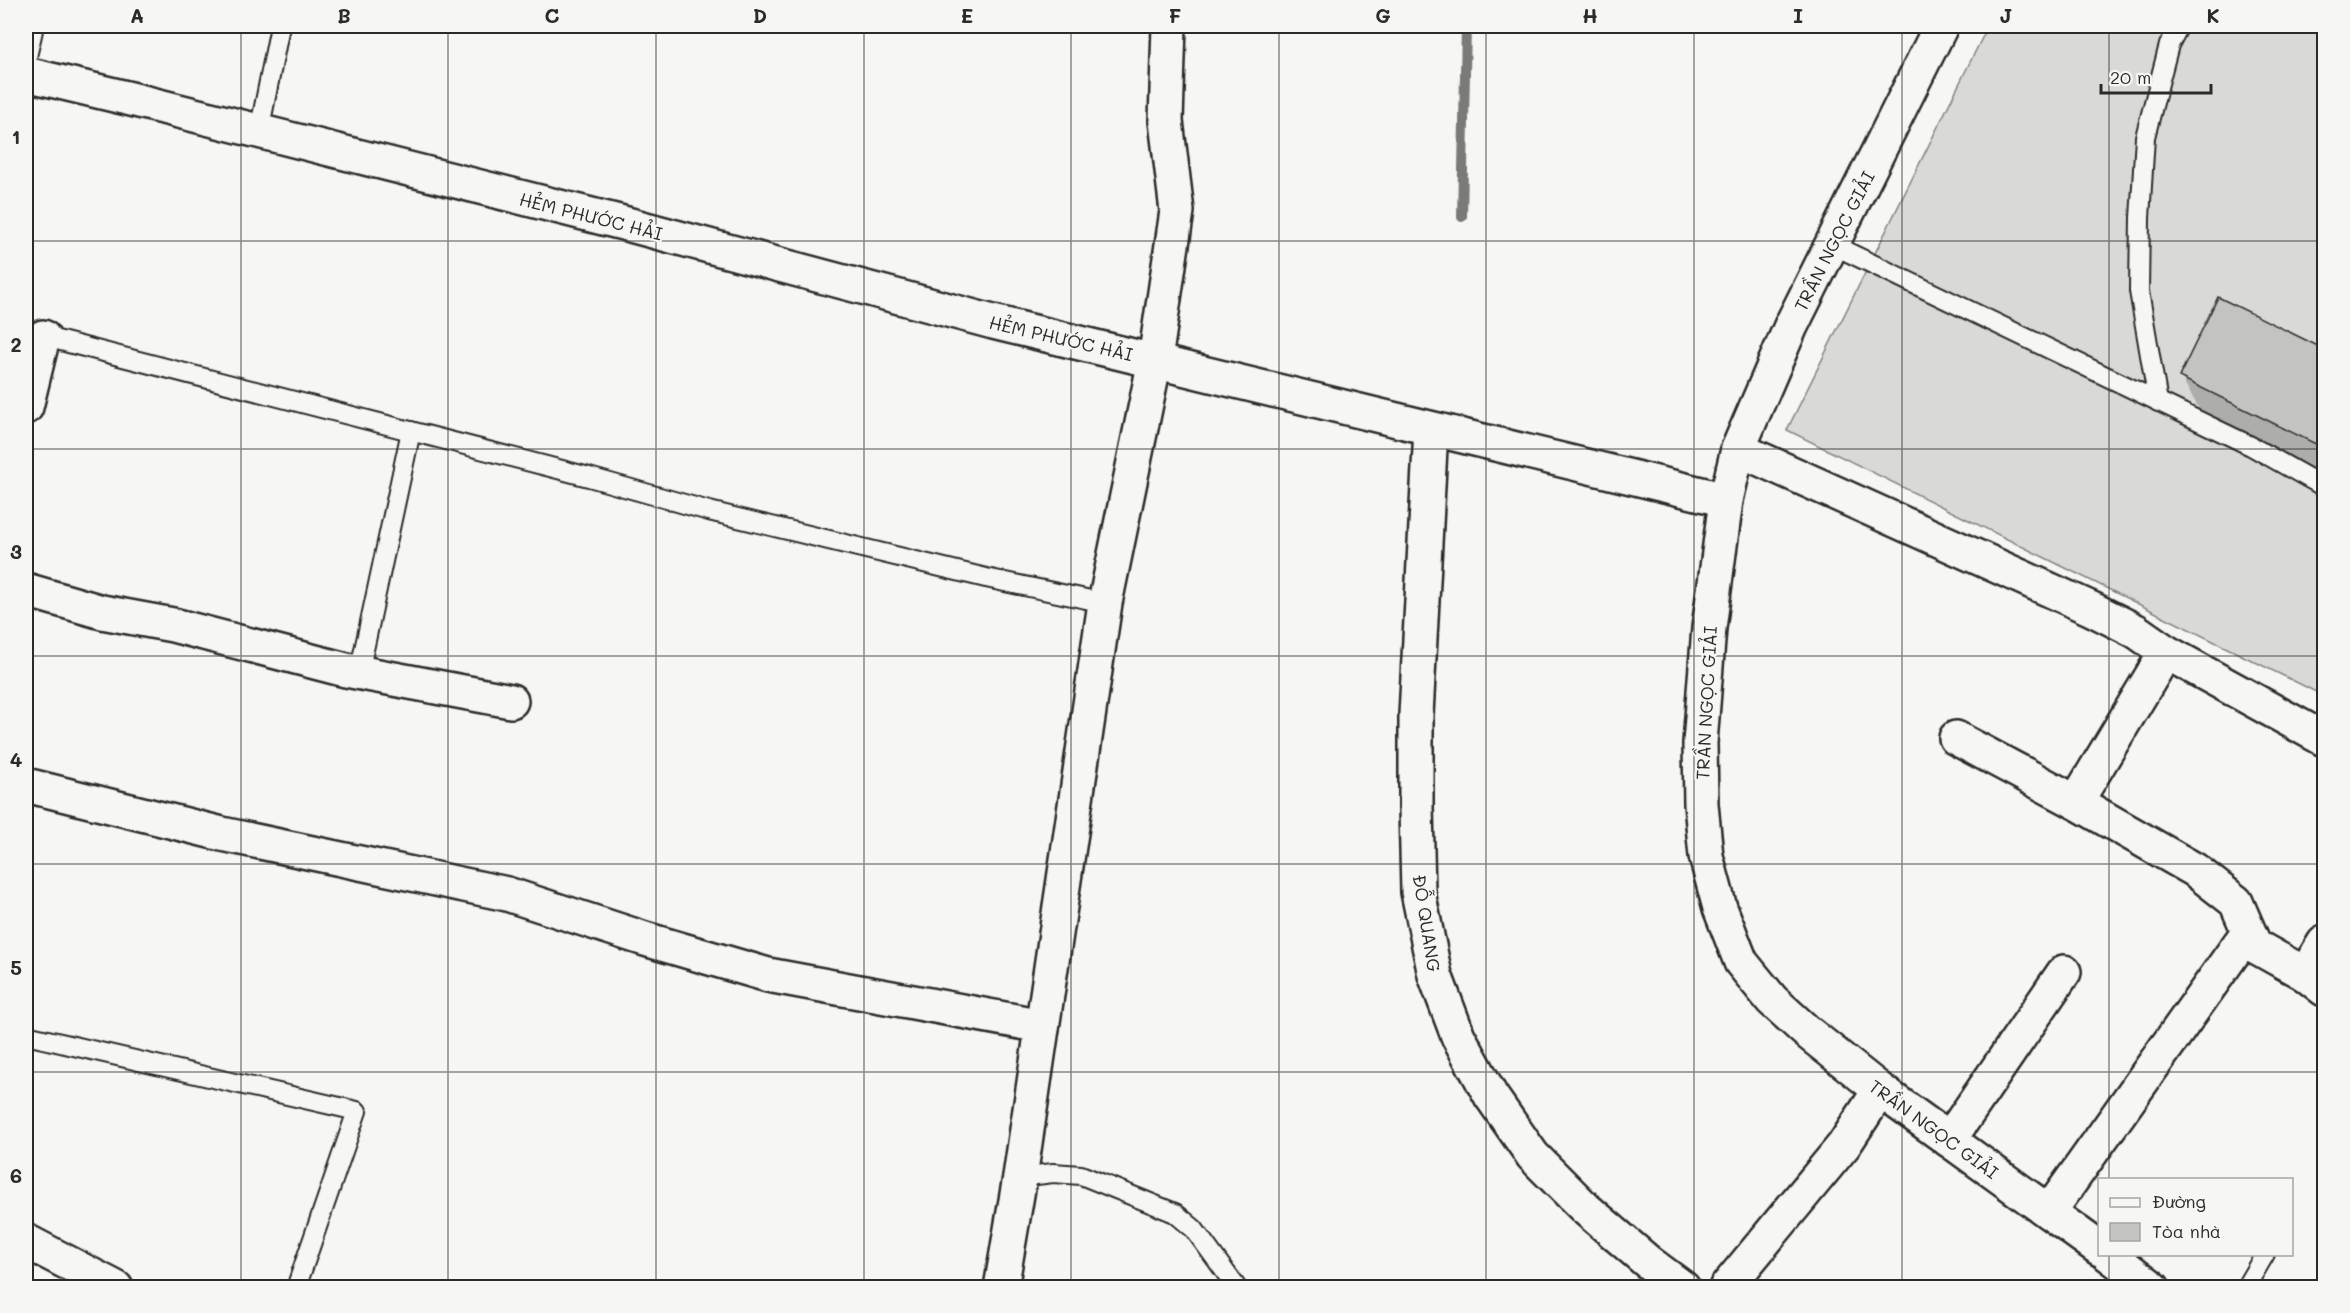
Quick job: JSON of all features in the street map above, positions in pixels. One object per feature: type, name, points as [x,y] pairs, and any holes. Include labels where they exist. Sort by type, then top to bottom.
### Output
[{"type":"street","points":[[1001,1287],[1020,1177],[1105,603],[1155,360],[1177,211],[1166,121],[1169,26]]},
{"type":"street","name":"TRẦN NGỌC GIẢI","points":[[1941,26],[1791,326],[1738,449],[1726,500],[1709,628],[1700,743],[1701,804],[1706,856],[1720,908],[1741,962],[1773,1000],[1806,1031],[1880,1090],[2098,1248]]},
{"type":"street","name":"HẺM PHƯỚC HẢI","points":[[26,74],[623,224],[993,322],[1726,500]]},
{"type":"street","points":[[26,406],[34,334]]},
{"type":"street","name":"ĐỖ QUANG","points":[[1431,429],[1416,716],[1416,784],[1418,892],[1435,975],[1458,1036],[1491,1096],[1533,1156],[1586,1209],[1648,1262],[1683,1287]]},
{"type":"street","points":[[1738,449],[2092,609],[2136,631],[2166,652],[2325,739]]},
{"type":"street","points":[[26,590],[102,612],[173,625],[359,673],[511,701]]},
{"type":"street","points":[[2076,802],[2166,652]]},
{"type":"street","points":[[1956,738],[2076,802],[2195,870],[2236,902],[2255,946],[2315,982],[2325,943]]},
{"type":"street","points":[[26,785],[222,834],[507,894],[645,939],[768,975],[1042,1026]]},
{"type":"street","points":[[2049,1212],[2248,932]]},
{"type":"street","points":[[1949,1140],[2064,972]]},
{"type":"street","points":[[1726,1287],[1844,1145],[1880,1090]]},
{"type":"street","points":[[26,1241],[116,1287]]},
{"type":"street","points":[[2111,1256],[2153,1287]]},
{"type":"lane","points":[[26,61],[34,26]]},
{"type":"lane","points":[[259,132],[280,26]]},
{"type":"lane","points":[[2158,402],[2139,291],[2140,218],[2145,137],[2169,45],[2179,26]]},
{"type":"lane","points":[[1833,245],[2252,447],[2325,487]]},
{"type":"lane","points":[[34,334],[709,511],[986,578],[1105,603]]},
{"type":"lane","points":[[359,673],[411,431]]},
{"type":"lane","points":[[26,1035],[357,1111],[296,1287]]},
{"type":"lane","points":[[1020,1177],[1053,1173],[1081,1175],[1175,1213],[1194,1229],[1237,1287]]},
{"type":"lane","points":[[2244,1287],[2264,1256]]},
{"type":"shaded area","points":[[1988,26],[2324,26],[2324,696],[1787,430]]},
{"type":"building","points":[[2218,297],[2324,349],[2324,448],[2179,377]]},
{"type":"waterway","points":[[1462,217],[1466,26]]}]
